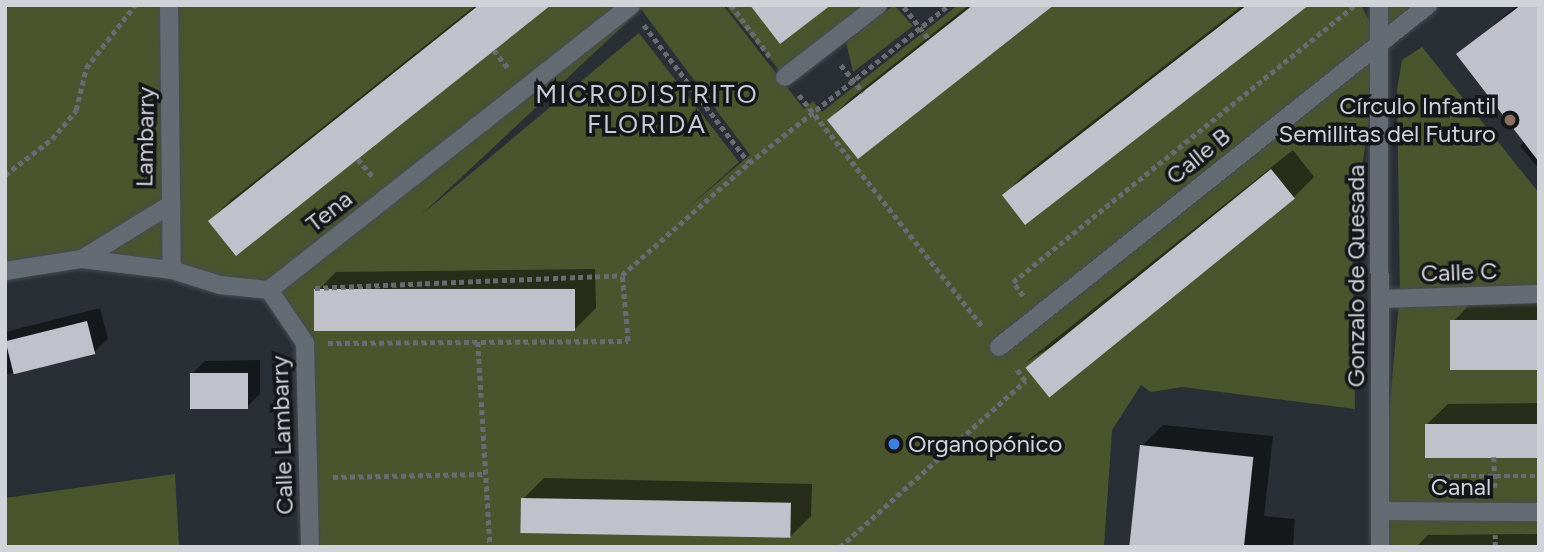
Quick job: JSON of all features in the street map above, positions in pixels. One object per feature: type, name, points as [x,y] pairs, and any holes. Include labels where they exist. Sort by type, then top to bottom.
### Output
[{"type":"street","name":"Lambarry","points":[[169,5],[168,206],[172,270]]},
{"type":"street","points":[[785,77],[878,5]]},
{"type":"street","name":"Gonzalo de Quesada","points":[[1379,5],[1380,547]]},
{"type":"street","name":"Calle B","points":[[999,347],[1428,5]]},
{"type":"street","name":"Tena","points":[[269,290],[630,6]]},
{"type":"street","points":[[82,259],[168,206]]},
{"type":"street","points":[[5,271],[82,259],[172,270],[220,285],[269,290]]},
{"type":"street","name":"Calle Lambarry","points":[[269,290],[305,343],[310,547]]},
{"type":"street","name":"Calle C","points":[[1380,299],[1539,294]]},
{"type":"street","name":"Canal","points":[[1382,511],[1539,512]]},
{"type":"path","points":[[5,174],[52,139],[76,110],[86,68],[135,5]]},
{"type":"path","points":[[731,5],[812,113],[1025,381],[840,547]]},
{"type":"path","points":[[903,5],[929,39]]},
{"type":"path","points":[[269,290],[622,275],[750,163],[949,5]]},
{"type":"path","points":[[1038,316],[1013,282],[1355,5]]},
{"type":"path","points":[[630,6],[750,163]]},
{"type":"path","points":[[825,46],[863,92]]},
{"type":"path","points":[[305,343],[628,341],[622,275]]},
{"type":"path","points":[[478,342],[490,547]]},
{"type":"path","points":[[308,477],[486,474]]},
{"type":"path","points":[[1428,476],[1539,476]]},
{"type":"green space","points":[[5,5],[723,5],[804,109],[813,101],[822,112],[958,5],[1361,5],[1380,41],[1388,5],[1428,5],[1380,42],[1352,238],[1355,409],[1182,387],[1151,392],[1141,385],[1112,430],[1104,547],[311,547],[305,343],[269,291],[82,259],[5,271]],"holes":[[[641,9],[750,155],[689,207],[739,162],[639,33],[421,215]]]},
{"type":"green space","points":[[725,5],[877,5],[785,77]]},
{"type":"green space","points":[[894,5],[913,26],[853,72],[846,42]]},
{"type":"green space","points":[[1422,47],[1539,193],[1539,547],[1377,547],[1400,291],[1397,90],[1402,60]]},
{"type":"green space","points":[[175,474],[179,547],[5,547],[5,498]]},
{"type":"building","points":[[479,5],[551,5],[236,256],[208,221]]},
{"type":"building","points":[[750,5],[831,5],[780,44]]},
{"type":"building","points":[[973,5],[1054,5],[858,159],[827,120]]},
{"type":"building","points":[[1247,5],[1309,5],[1025,225],[1002,195]]},
{"type":"building","points":[[1521,5],[1539,5],[1539,162],[1456,54]]},
{"type":"building","points":[[1271,169],[1295,199],[1049,397],[1025,368]]},
{"type":"building","points":[[314,289],[575,289],[575,331],[314,331]]},
{"type":"building","points":[[1450,320],[1539,320],[1539,370],[1450,370]]},
{"type":"building","points":[[87,321],[95,354],[14,374],[5,341]]},
{"type":"building","points":[[190,373],[248,373],[248,409],[190,409]]},
{"type":"building","points":[[1425,424],[1539,424],[1539,458],[1425,458]]},
{"type":"building","points":[[1140,445],[1253,457],[1244,547],[1129,547]]},
{"type":"building","points":[[521,498],[791,503],[790,538],[520,533]]},
{"type":"place","name":"Círculo Infantil Semillitas del Futuro","points":[[1510,120]]},
{"type":"place","name":"Organopónico","points":[[894,444]]},
{"type":"district","name":"MICRODISTRITO FLORIDA","points":[[647,110]]}]
